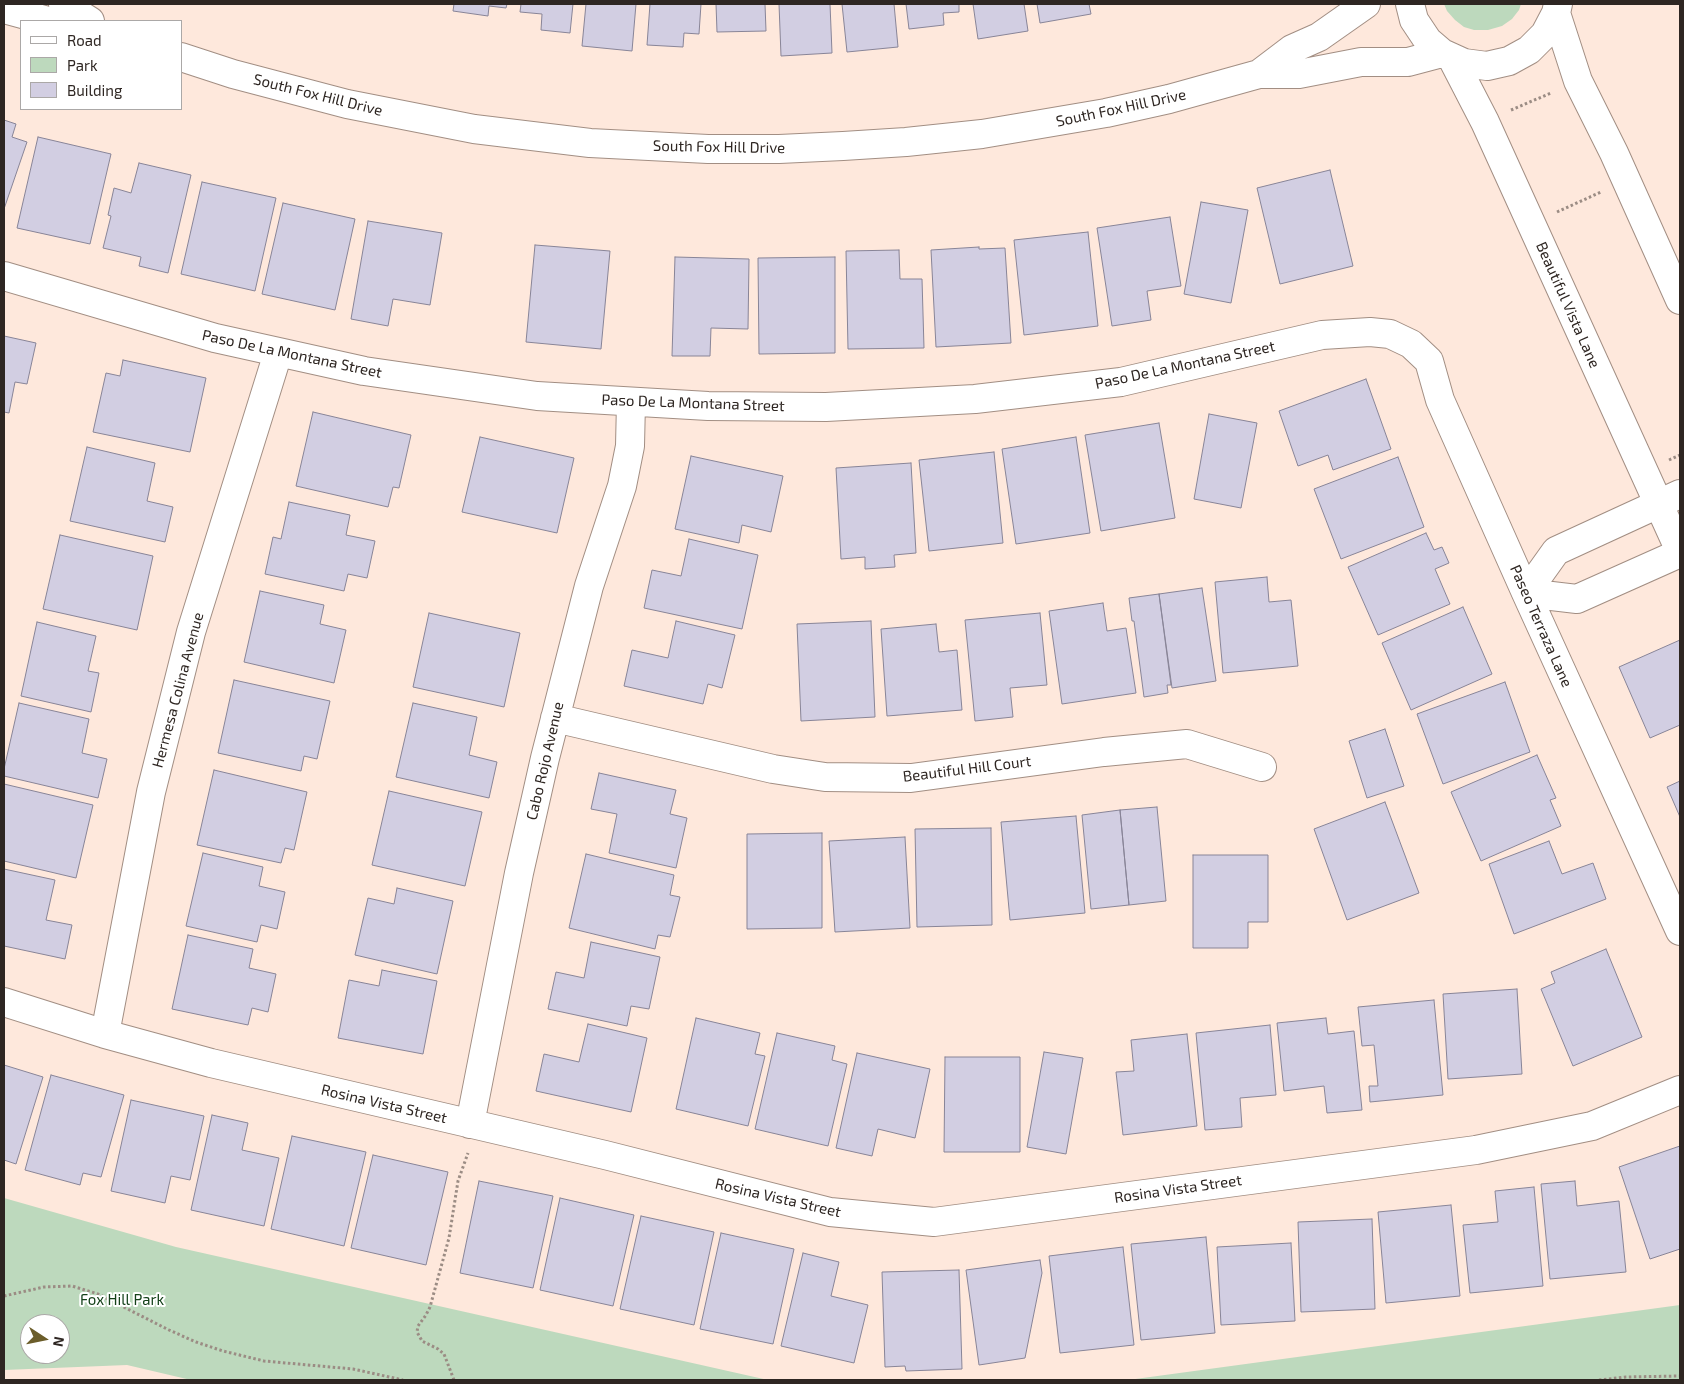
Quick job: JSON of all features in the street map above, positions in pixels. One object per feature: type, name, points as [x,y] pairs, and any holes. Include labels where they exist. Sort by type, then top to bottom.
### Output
[{"type":"street","points":[[63,4],[88,20]]},
{"type":"street","name":"South Fox Hill Drive","points":[[1259,74],[1292,49],[1318,37],[1366,4]]},
{"type":"street","points":[[1410,4],[1414,20],[1428,41],[1448,56],[1464,64],[1487,66],[1509,61],[1529,50],[1545,34],[1557,8]]},
{"type":"street","points":[[1557,8],[1581,87],[1614,153],[1680,300]]},
{"type":"street","points":[[4,9],[44,20]]},
{"type":"street","name":"South Fox Hill Drive","points":[[182,57],[233,74],[347,104],[474,129],[590,143],[708,149],[834,146],[906,142],[982,134],[1106,113],[1169,99],[1259,74],[1299,74],[1361,62],[1408,62],[1448,56]]},
{"type":"street","name":"Beautiful Vista Lane","points":[[1448,56],[1485,122],[1669,499],[1680,552]]},
{"type":"street","name":"Paso De La Montana Street","points":[[4,276],[215,338],[364,371],[538,396],[708,406],[826,407],[976,399],[1121,382],[1322,335],[1370,332],[1390,334]]},
{"type":"street","name":"Paseo Terraza Lane","points":[[1390,334],[1410,344],[1429,361],[1440,400],[1680,932]]},
{"type":"street","name":"Hermesa Colina Avenue","points":[[105,1034],[151,792],[192,632],[278,353]]},
{"type":"street","name":"Cabo Rojo Avenue","points":[[470,1137],[519,873],[555,718],[589,586],[622,486],[630,446],[631,402]]},
{"type":"street","points":[[1669,499],[1556,551],[1526,593],[1577,599],[1680,552]]},
{"type":"street","name":"Beautiful Hill Court","points":[[555,718],[774,769],[825,777],[911,778],[1104,752],[1187,744],[1262,767]]},
{"type":"street","name":"Rosina Vista Street","points":[[4,1002],[105,1034],[470,1137],[605,1155],[830,1212],[934,1222],[1476,1150],[1592,1126],[1680,1090]]},
{"type":"path","points":[[1510,111],[1558,90]]},
{"type":"path","points":[[1555,213],[1603,191]]},
{"type":"path","points":[[454,1380],[444,1354],[422,1341],[417,1332],[418,1326],[430,1308],[449,1238],[458,1181],[470,1137]]},
{"type":"path","points":[[4,1296],[44,1287],[72,1286],[98,1294],[169,1330],[223,1351],[264,1361],[354,1369],[403,1380]]},
{"type":"path","points":[[1599,1380],[1626,1377],[1680,1376]]},
{"type":"green space","points":[[1444,4],[1521,4],[1512,19],[1502,26],[1488,30],[1474,30],[1464,27],[1455,20]]},
{"type":"green space","name":"Fox Hill Park","points":[[4,1198],[176,1247],[768,1380],[191,1380],[127,1365],[4,1370]]},
{"type":"green space","points":[[1680,1305],[1680,1380],[1128,1380]]},
{"type":"building","points":[[454,4],[507,4],[506,8],[489,6],[488,16],[453,11]]},
{"type":"building","points":[[521,4],[573,4],[570,33],[541,30],[542,14],[520,12]]},
{"type":"building","points":[[586,4],[636,4],[632,51],[582,46]]},
{"type":"building","points":[[650,4],[701,4],[699,34],[684,33],[683,47],[647,45]]},
{"type":"building","points":[[716,4],[765,4],[766,31],[717,32]]},
{"type":"building","points":[[779,4],[830,4],[832,53],[781,56]]},
{"type":"building","points":[[842,4],[894,4],[898,47],[847,52]]},
{"type":"building","points":[[906,4],[959,4],[959,12],[943,13],[944,25],[909,29]]},
{"type":"building","points":[[973,4],[1024,4],[1028,31],[978,39]]},
{"type":"building","points":[[1037,4],[1089,4],[1091,14],[1040,23]]},
{"type":"building","points":[[4,120],[16,124],[12,137],[27,142],[4,209]]},
{"type":"building","points":[[38,137],[111,154],[90,244],[17,228]]},
{"type":"building","points":[[139,163],[191,175],[168,273],[139,266],[141,257],[103,248],[111,216],[108,215],[114,188],[131,193]]},
{"type":"building","points":[[1330,170],[1353,266],[1280,284],[1257,188]]},
{"type":"building","points":[[202,182],[276,198],[255,291],[181,274]]},
{"type":"building","points":[[1201,202],[1248,210],[1231,303],[1184,294]]},
{"type":"building","points":[[283,203],[355,219],[335,310],[262,294]]},
{"type":"building","points":[[1170,217],[1181,286],[1147,291],[1151,320],[1112,326],[1097,228]]},
{"type":"building","points":[[368,221],[442,233],[430,305],[393,299],[388,326],[351,319]]},
{"type":"building","points":[[1088,232],[1098,326],[1024,335],[1014,240]]},
{"type":"building","points":[[535,245],[610,251],[601,349],[526,342]]},
{"type":"building","points":[[979,247],[979,249],[1005,248],[1011,343],[936,347],[931,250]]},
{"type":"building","points":[[899,250],[900,279],[922,279],[924,348],[848,349],[846,251]]},
{"type":"building","points":[[675,257],[749,259],[748,329],[711,328],[710,356],[672,356]]},
{"type":"building","points":[[835,257],[835,353],[759,354],[758,258]]},
{"type":"building","points":[[4,336],[36,343],[27,384],[15,382],[9,413],[4,412]]},
{"type":"building","points":[[123,360],[206,378],[190,452],[93,432],[106,373],[120,376]]},
{"type":"building","points":[[1366,379],[1391,449],[1333,470],[1328,455],[1298,466],[1279,411]]},
{"type":"building","points":[[313,412],[411,435],[399,488],[393,487],[388,507],[296,486]]},
{"type":"building","points":[[1209,414],[1257,423],[1241,508],[1194,499]]},
{"type":"building","points":[[1159,423],[1175,518],[1101,531],[1085,435]]},
{"type":"building","points":[[480,437],[574,458],[557,533],[462,512]]},
{"type":"building","points":[[1076,437],[1090,533],[1016,544],[1002,449]]},
{"type":"building","points":[[87,447],[155,463],[147,501],[173,507],[165,542],[70,521]]},
{"type":"building","points":[[994,452],[1003,543],[929,551],[919,460]]},
{"type":"building","points":[[691,456],[783,476],[771,532],[742,525],[739,543],[675,529]]},
{"type":"building","points":[[1398,457],[1424,527],[1341,559],[1314,489]]},
{"type":"building","points":[[911,463],[916,553],[894,555],[895,567],[865,569],[865,557],[841,559],[836,468]]},
{"type":"building","points":[[289,502],[350,515],[346,535],[375,541],[367,578],[348,574],[344,591],[265,574],[273,537],[281,539]]},
{"type":"building","points":[[1426,533],[1434,550],[1442,547],[1449,563],[1435,569],[1450,604],[1378,635],[1348,567]]},
{"type":"building","points":[[60,535],[153,556],[137,630],[43,609]]},
{"type":"building","points":[[689,539],[758,555],[742,629],[644,608],[652,570],[681,576]]},
{"type":"building","points":[[1267,577],[1269,602],[1291,600],[1298,666],[1223,673],[1215,582]]},
{"type":"building","points":[[1202,588],[1216,681],[1172,688],[1159,594]]},
{"type":"building","points":[[260,591],[324,605],[320,624],[346,630],[334,683],[244,662]]},
{"type":"building","points":[[1159,594],[1171,685],[1167,685],[1168,693],[1144,697],[1129,598]]},
{"type":"building","points":[[1103,603],[1107,631],[1126,628],[1136,693],[1062,704],[1049,611]]},
{"type":"building","points":[[1463,607],[1492,674],[1411,710],[1382,643]]},
{"type":"building","points":[[429,613],[520,633],[504,707],[413,687]]},
{"type":"building","points":[[1040,613],[1047,685],[1010,688],[1013,717],[975,721],[965,620]]},
{"type":"building","points":[[676,621],[735,635],[722,688],[708,684],[703,704],[624,686],[632,650],[668,658]]},
{"type":"building","points":[[871,621],[875,717],[801,721],[797,624]]},
{"type":"building","points":[[37,622],[96,636],[88,671],[99,673],[91,712],[21,696]]},
{"type":"building","points":[[936,624],[939,652],[957,650],[962,710],[887,716],[881,629]]},
{"type":"building","points":[[1680,640],[1680,725],[1650,738],[1619,667]]},
{"type":"building","points":[[234,680],[330,701],[317,759],[304,756],[301,771],[218,753]]},
{"type":"building","points":[[1505,682],[1530,752],[1443,784],[1417,714]]},
{"type":"building","points":[[19,703],[89,719],[82,753],[107,759],[98,798],[4,776]]},
{"type":"building","points":[[413,703],[477,717],[469,755],[497,762],[489,798],[396,777]]},
{"type":"building","points":[[1385,729],[1404,786],[1367,798],[1349,741]]},
{"type":"building","points":[[1537,755],[1556,798],[1550,800],[1561,826],[1481,861],[1451,792]]},
{"type":"building","points":[[214,770],[307,792],[294,850],[285,848],[281,863],[197,845]]},
{"type":"building","points":[[599,773],[676,790],[670,814],[687,818],[676,868],[609,853],[617,814],[591,809]]},
{"type":"building","points":[[1680,781],[1680,817],[1667,787]]},
{"type":"building","points":[[4,784],[93,805],[76,878],[4,861]]},
{"type":"building","points":[[389,791],[482,812],[465,886],[372,865]]},
{"type":"building","points":[[1385,802],[1419,893],[1347,920],[1314,829]]},
{"type":"building","points":[[1157,807],[1166,901],[1129,905],[1120,810]]},
{"type":"building","points":[[1120,810],[1129,905],[1091,909],[1082,815]]},
{"type":"building","points":[[1076,816],[1085,913],[1010,920],[1001,822]]},
{"type":"building","points":[[991,828],[992,925],[917,927],[915,829]]},
{"type":"building","points":[[822,833],[822,928],[747,929],[747,834]]},
{"type":"building","points":[[905,837],[910,928],[835,932],[829,841]]},
{"type":"building","points":[[1549,841],[1562,874],[1593,863],[1606,899],[1514,934],[1489,864]]},
{"type":"building","points":[[203,853],[263,867],[259,886],[285,892],[277,929],[261,925],[257,942],[186,926]]},
{"type":"building","points":[[586,854],[674,875],[670,895],[680,897],[670,937],[658,935],[655,949],[569,928]]},
{"type":"building","points":[[1193,855],[1268,855],[1268,922],[1248,922],[1248,948],[1193,948]]},
{"type":"building","points":[[4,869],[55,880],[46,920],[72,925],[65,959],[4,946]]},
{"type":"building","points":[[397,888],[453,901],[437,974],[355,955],[368,898],[394,904]]},
{"type":"building","points":[[188,935],[253,949],[249,968],[276,974],[268,1012],[252,1008],[248,1025],[172,1009]]},
{"type":"building","points":[[591,942],[660,957],[649,1009],[631,1006],[627,1026],[548,1009],[556,972],[584,978]]},
{"type":"building","points":[[1606,949],[1642,1037],[1573,1066],[1541,989],[1555,983],[1551,972]]},
{"type":"building","points":[[382,970],[437,981],[423,1054],[338,1038],[349,980],[379,986]]},
{"type":"building","points":[[1517,989],[1522,1074],[1448,1079],[1443,994]]},
{"type":"building","points":[[1434,1000],[1443,1095],[1370,1102],[1369,1086],[1378,1086],[1374,1045],[1362,1046],[1358,1007]]},
{"type":"building","points":[[696,1018],[760,1033],[755,1054],[765,1056],[748,1126],[676,1109]]},
{"type":"building","points":[[1326,1018],[1328,1034],[1354,1031],[1362,1110],[1327,1113],[1324,1086],[1284,1091],[1277,1023]]},
{"type":"building","points":[[588,1024],[647,1038],[631,1112],[536,1091],[544,1054],[579,1062]]},
{"type":"building","points":[[1270,1025],[1276,1095],[1240,1098],[1242,1127],[1205,1130],[1196,1033]]},
{"type":"building","points":[[777,1033],[835,1046],[832,1060],[847,1064],[828,1146],[755,1129]]},
{"type":"building","points":[[1187,1034],[1197,1126],[1123,1135],[1116,1072],[1134,1071],[1131,1040]]},
{"type":"building","points":[[1044,1052],[1083,1058],[1066,1154],[1027,1147]]},
{"type":"building","points":[[857,1053],[930,1069],[915,1138],[878,1129],[872,1156],[836,1148]]},
{"type":"building","points":[[945,1057],[1020,1057],[1020,1152],[944,1152]]},
{"type":"building","points":[[4,1065],[43,1077],[16,1164],[4,1160]]},
{"type":"building","points":[[51,1075],[124,1095],[101,1177],[83,1173],[80,1185],[25,1170]]},
{"type":"building","points":[[131,1100],[204,1116],[190,1180],[171,1176],[165,1203],[111,1191]]},
{"type":"building","points":[[212,1115],[248,1123],[242,1150],[279,1158],[264,1226],[191,1210]]},
{"type":"building","points":[[292,1136],[366,1152],[344,1246],[271,1229]]},
{"type":"building","points":[[1680,1146],[1680,1249],[1650,1259],[1619,1167]]},
{"type":"building","points":[[373,1155],[448,1172],[426,1265],[351,1248]]},
{"type":"building","points":[[479,1181],[553,1196],[533,1288],[460,1273]]},
{"type":"building","points":[[1575,1181],[1577,1206],[1619,1201],[1626,1272],[1550,1279],[1541,1184]]},
{"type":"building","points":[[1534,1187],[1543,1286],[1470,1293],[1463,1225],[1498,1222],[1495,1191]]},
{"type":"building","points":[[560,1198],[634,1215],[613,1306],[540,1290]]},
{"type":"building","points":[[1451,1205],[1460,1296],[1386,1303],[1378,1212]]},
{"type":"building","points":[[641,1216],[714,1232],[694,1325],[620,1309]]},
{"type":"building","points":[[1372,1219],[1375,1309],[1301,1312],[1298,1222]]},
{"type":"building","points":[[721,1233],[794,1249],[773,1344],[700,1329]]},
{"type":"building","points":[[1206,1237],[1215,1333],[1141,1340],[1131,1244]]},
{"type":"building","points":[[1291,1243],[1295,1321],[1221,1325],[1217,1247]]},
{"type":"building","points":[[1123,1247],[1134,1345],[1060,1353],[1049,1256]]},
{"type":"building","points":[[803,1253],[839,1262],[831,1296],[868,1305],[854,1363],[781,1346]]},
{"type":"building","points":[[1040,1260],[1042,1273],[1025,1358],[979,1365],[966,1270]]},
{"type":"building","points":[[959,1270],[962,1369],[906,1371],[905,1366],[885,1367],[882,1272]]}]
